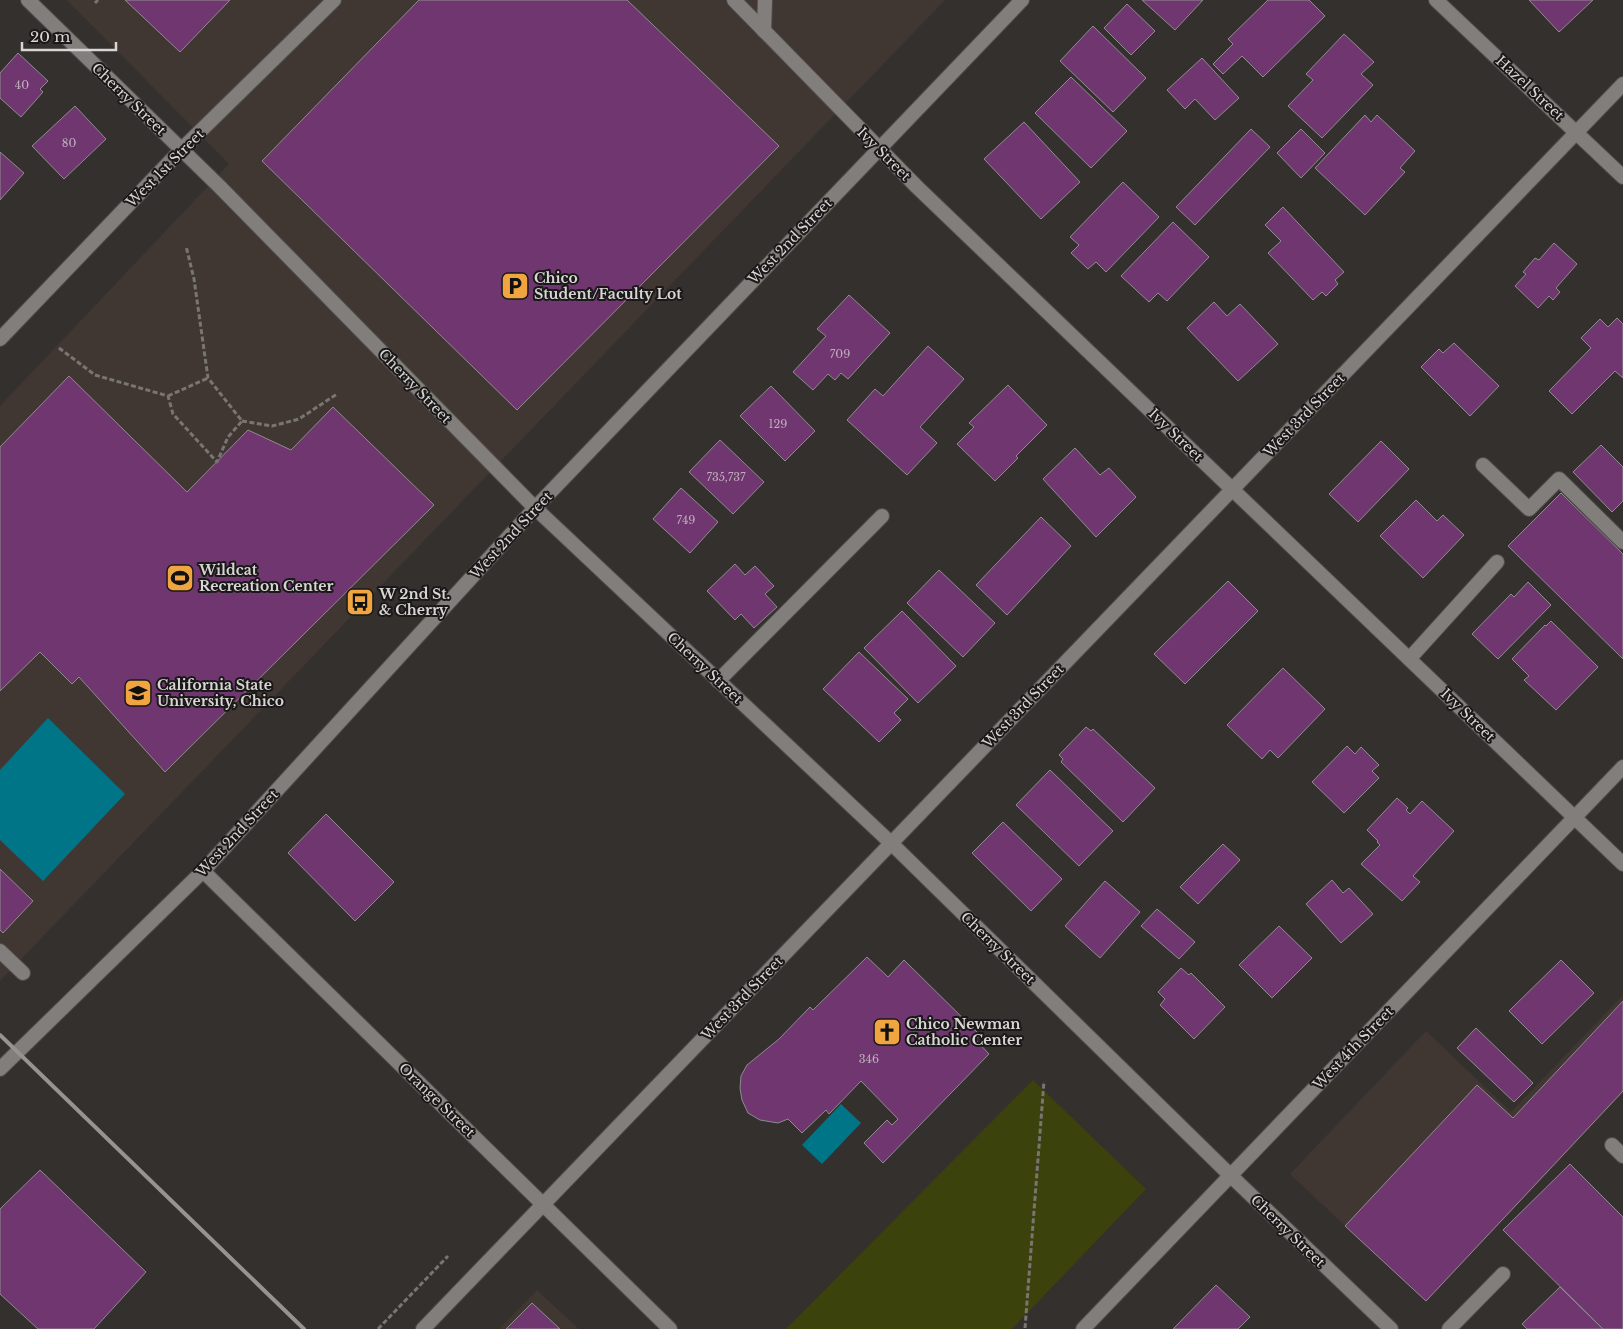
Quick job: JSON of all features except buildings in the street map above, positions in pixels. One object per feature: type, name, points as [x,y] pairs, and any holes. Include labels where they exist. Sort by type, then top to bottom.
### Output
[{"type":"street","name":"Cherry Street","points":[[28,0],[220,187],[535,508],[891,843],[1390,1329]]},
{"type":"street","name":"West 1st Street","points":[[0,339],[181,150],[334,0]]},
{"type":"street","name":"Ivy Street","points":[[734,0],[878,149],[1623,864]]},
{"type":"street","points":[[764,32],[765,0]]},
{"type":"street","name":"West 2nd Street","points":[[0,1070],[203,871],[535,508],[1022,0]]},
{"type":"street","name":"Hazel Street","points":[[1436,0],[1623,176]]},
{"type":"street","name":"West 3rd Street","points":[[423,1329],[1623,84]]},
{"type":"street","points":[[1483,465],[1529,509],[1558,479],[1623,542]]},
{"type":"street","points":[[718,681],[882,516]]},
{"type":"street","points":[[1410,658],[1497,562]]},
{"type":"street","name":"West 4th Street","points":[[1083,1329],[1623,767]]},
{"type":"street","name":"Orange Street","points":[[203,871],[670,1329]]},
{"type":"street","points":[[0,950],[23,973]]},
{"type":"street","points":[[1612,1145],[1623,1156]]},
{"type":"street","points":[[1449,1329],[1503,1274]]},
{"type":"path","points":[[186,246],[194,279],[208,378],[242,421],[272,426],[299,419],[337,394]]},
{"type":"path","points":[[59,348],[95,375],[168,396],[208,378]]},
{"type":"path","points":[[168,396],[173,414],[216,462],[228,437],[242,421]]},
{"type":"path","points":[[1025,1328],[1044,1081]]},
{"type":"path","points":[[378,1329],[448,1256]]},
{"type":"shaded area","name":"California State University, Chico","points":[[67,0],[945,0],[0,981],[0,406],[229,164]]},
{"type":"shaded area","points":[[1623,995],[1623,1093],[1426,1302],[1290,1174],[1426,1031],[1511,1112]]},
{"type":"shaded area","points":[[537,1290],[579,1329],[499,1329]]},
{"type":"green space","points":[[1033,1080],[1146,1189],[1012,1329],[786,1329]]},
{"type":"water","points":[[48,718],[125,794],[43,881],[0,840],[0,770]]},
{"type":"water","points":[[841,1104],[861,1123],[822,1164],[802,1145]]},
{"type":"railway","points":[[0,1035],[304,1329]]},
{"type":"place","name":"Chico Student/Faculty Lot","points":[[515,286]]},
{"type":"place","name":"Wildcat Recreation Center","points":[[180,578]]},
{"type":"place","name":"W 2nd St. & Cherry","points":[[360,602]]},
{"type":"place","name":"California State University, Chico","points":[[138,693]]},
{"type":"place","name":"Chico Newman Catholic Center","points":[[887,1032]]}]
